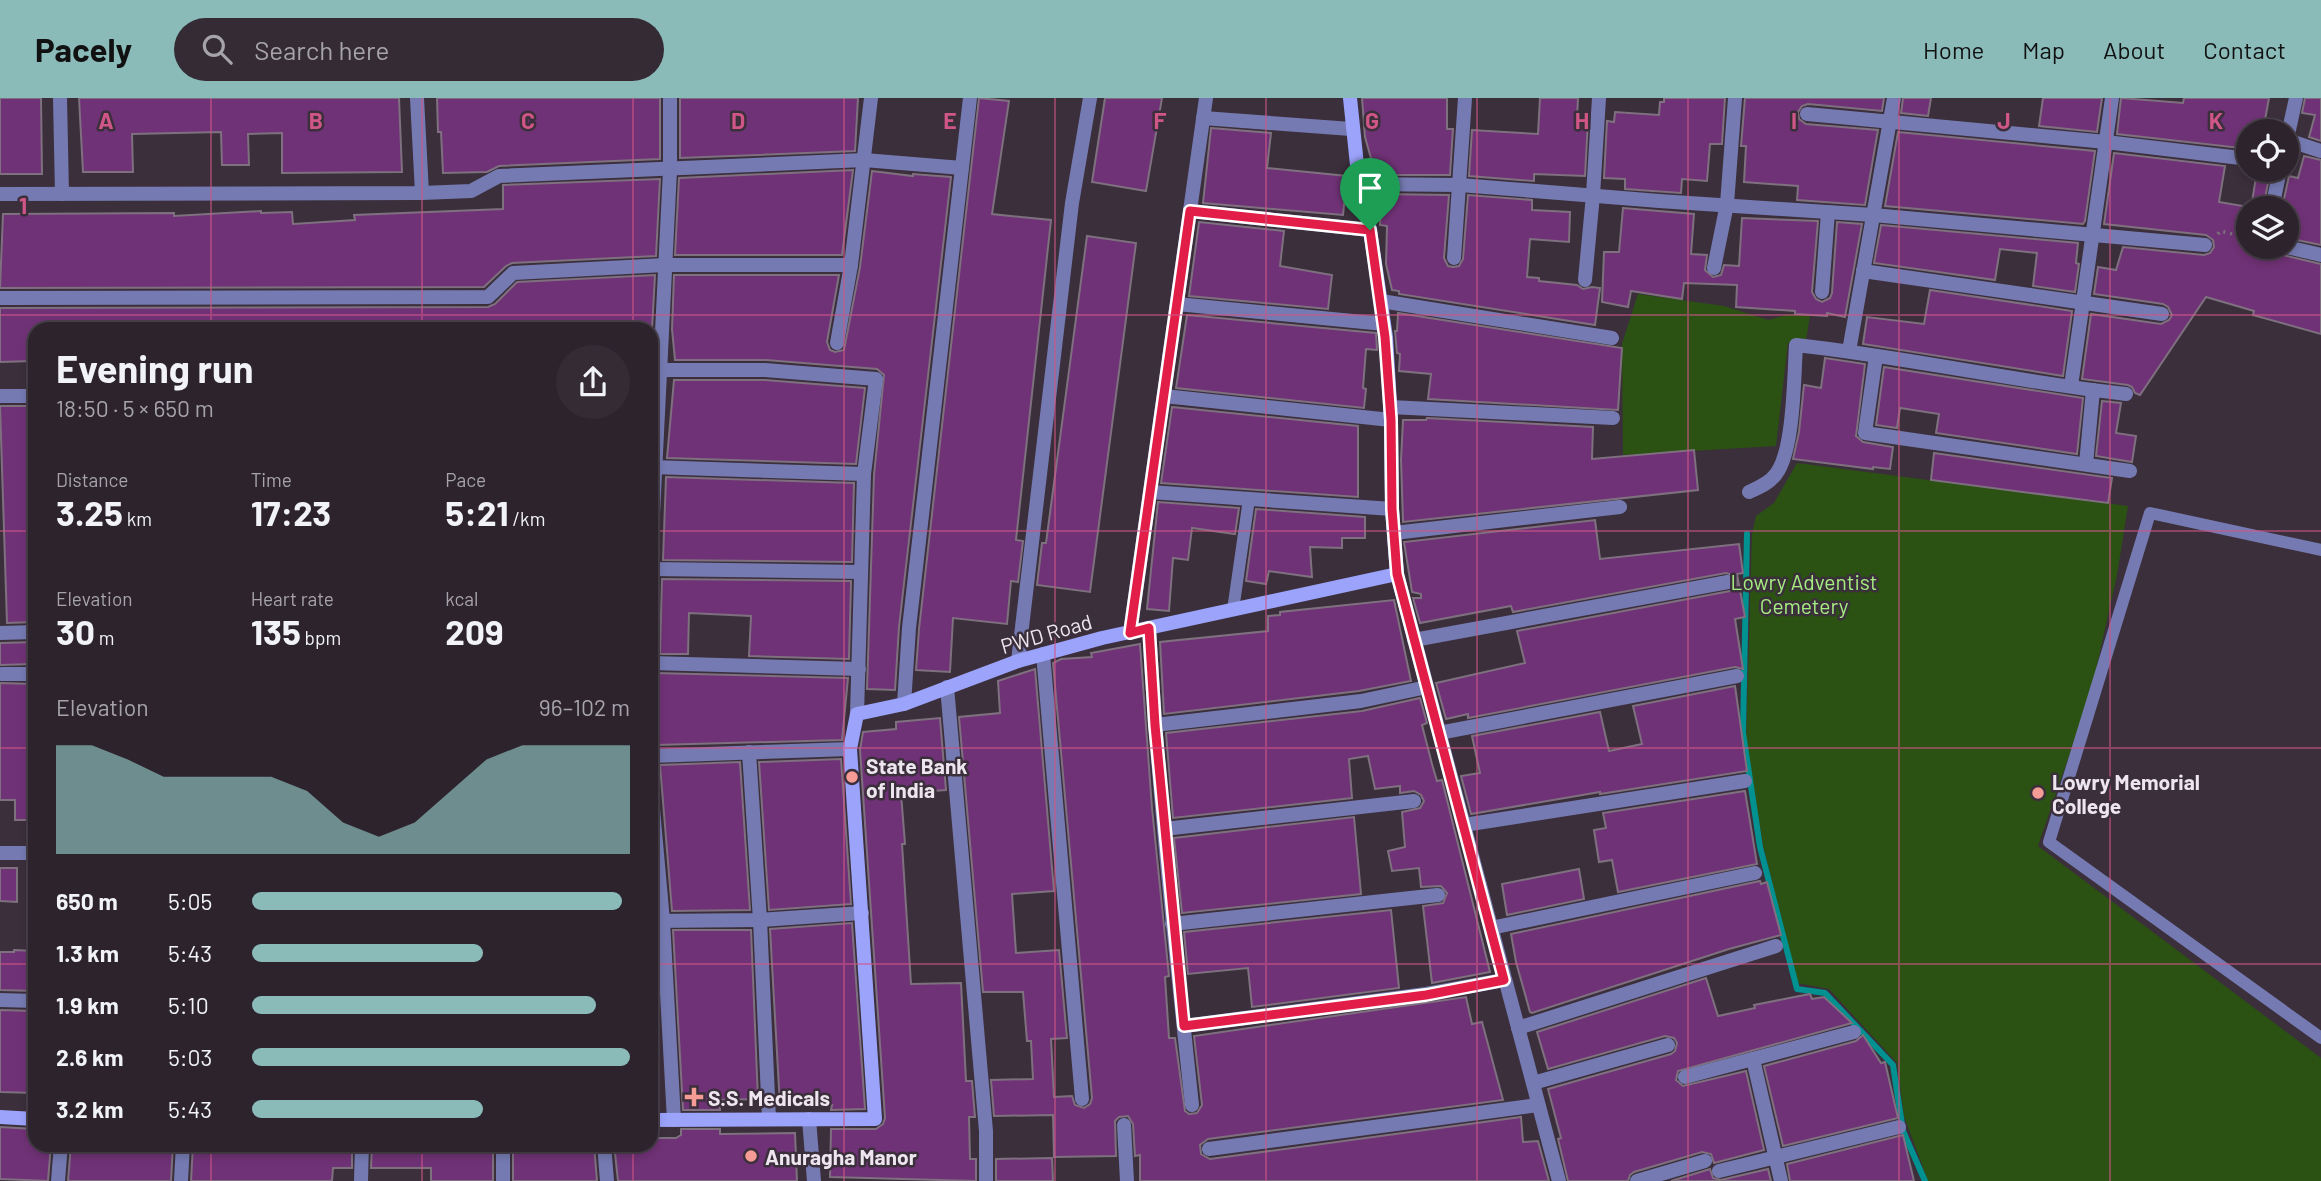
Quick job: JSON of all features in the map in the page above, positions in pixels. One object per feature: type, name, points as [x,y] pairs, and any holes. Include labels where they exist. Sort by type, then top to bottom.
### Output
[{"type":"street","points":[[60,98],[62,194]]},
{"type":"street","points":[[417,98],[422,193]]},
{"type":"street","points":[[658,347],[670,170],[670,98]]},
{"type":"street","points":[[837,343],[851,265],[870,98]]},
{"type":"street","points":[[904,704],[909,628],[970,98]]},
{"type":"street","points":[[1018,661],[1072,203],[1090,98]]},
{"type":"street","points":[[1130,633],[1206,98]]},
{"type":"street","points":[[1350,98],[1351,129],[1359,184],[1370,230],[1384,324],[1391,413],[1392,509],[1397,574],[1559,1181]]},
{"type":"street","points":[[1454,258],[1465,98]]},
{"type":"street","points":[[1585,280],[1594,195],[1599,98]]},
{"type":"street","points":[[1714,268],[1727,204],[1735,98]]},
{"type":"street","points":[[1849,351],[1894,98]]},
{"type":"street","points":[[2071,386],[2112,98]]},
{"type":"street","points":[[2292,119],[2297,98]]},
{"type":"street","points":[[1807,114],[2106,142],[2236,157]]},
{"type":"street","points":[[1203,118],[1351,129]]},
{"type":"street","points":[[2299,143],[2321,151]]},
{"type":"street","points":[[0,194],[422,193],[471,191],[499,176],[864,160],[962,168]]},
{"type":"street","points":[[1359,184],[1460,185],[1727,204],[2205,245]]},
{"type":"street","points":[[1190,211],[1370,230]]},
{"type":"street","points":[[1822,292],[1828,212]]},
{"type":"street","points":[[2299,250],[2321,255]]},
{"type":"street","points":[[0,298],[488,297],[513,273],[665,265],[851,265]]},
{"type":"street","points":[[1863,271],[2162,314]]},
{"type":"street","points":[[1381,302],[1612,338]]},
{"type":"street","points":[[1177,304],[1384,324]]},
{"type":"street","points":[[1749,492],[1776,475],[1784,458],[1791,412],[1796,345],[2126,394]]},
{"type":"street","points":[[1877,356],[1865,433],[2130,471]]},
{"type":"street","points":[[658,370],[765,370],[876,379],[864,474],[857,714],[850,749],[875,1119],[658,1120]]},
{"type":"street","points":[[2086,464],[2093,390]]},
{"type":"street","points":[[0,396],[28,396]]},
{"type":"street","points":[[1164,396],[1391,413],[1614,418]]},
{"type":"street","points":[[658,467],[864,474]]},
{"type":"street","points":[[1150,492],[1392,509]]},
{"type":"street","points":[[1394,533],[1620,507]]},
{"type":"street","points":[[658,569],[861,572]]},
{"type":"street","name":"PWD Road","points":[[857,714],[904,704],[1043,654],[1397,574]]},
{"type":"street","points":[[1414,640],[1728,582]]},
{"type":"street","points":[[1149,628],[1172,924],[1192,1105]]},
{"type":"street","points":[[0,633],[28,632]]},
{"type":"street","points":[[1043,654],[1082,1099]]},
{"type":"street","points":[[658,663],[859,669]]},
{"type":"street","points":[[2,674],[28,674]]},
{"type":"street","points":[[1439,733],[1737,676]]},
{"type":"street","points":[[947,687],[986,1131],[986,1181]]},
{"type":"street","points":[[1155,725],[1361,701],[1427,687]]},
{"type":"street","points":[[658,756],[850,749]]},
{"type":"street","points":[[749,752],[769,1119]]},
{"type":"street","points":[[1464,825],[1745,781]]},
{"type":"street","points":[[1164,829],[1414,801]]},
{"type":"street","points":[[0,853],[28,853]]},
{"type":"street","points":[[1491,928],[1755,873]]},
{"type":"street","points":[[1172,924],[1438,895]]},
{"type":"street","points":[[658,921],[760,920],[862,914]]},
{"type":"street","points":[[658,933],[674,1119]]},
{"type":"street","points":[[1518,1028],[1776,946]]},
{"type":"street","points":[[1184,1026],[1426,995],[1504,980]]},
{"type":"street","points":[[0,1000],[28,1001]]},
{"type":"street","points":[[1685,1077],[1854,1032]]},
{"type":"street","points":[[1533,1083],[1668,1045]]},
{"type":"street","points":[[1753,1059],[1781,1181]]},
{"type":"street","points":[[1209,1149],[1538,1105]]},
{"type":"street","points":[[0,1117],[28,1119]]},
{"type":"street","points":[[809,1119],[814,1181]]},
{"type":"street","points":[[1124,1125],[1127,1181]]},
{"type":"street","points":[[1719,1171],[1899,1127]]},
{"type":"street","points":[[58,1181],[60,1152]]},
{"type":"street","points":[[181,1181],[183,1152]]},
{"type":"street","points":[[361,1181],[362,1152]]},
{"type":"street","points":[[503,1152],[503,1181]]},
{"type":"street","points":[[605,1152],[607,1181]]},
{"type":"street","points":[[1637,1181],[1705,1161]]},
{"type":"lane","points":[[1233,610],[1249,499]]},
{"type":"lane","points":[[2321,550],[2150,513],[2049,842],[2321,1038]]},
{"type":"path","points":[[2205,245],[2211,247],[2220,231],[2236,235]]},
{"type":"green space","points":[[1638,294],[1724,306],[1768,320],[1790,314],[1810,316],[1806,340],[1788,343],[1776,446],[1623,455],[1622,344]]},
{"type":"green space","name":"Lowry Memorial College","points":[[1797,463],[2128,506],[2117,575],[2091,692],[2038,846],[2321,1058],[2321,1181],[1928,1181],[1904,1116],[1897,1063],[1829,989],[1797,983],[1763,845],[1746,741],[1752,534],[1756,516],[1774,503]]},
{"type":"building","points":[[0,98],[41,98],[42,174],[0,174]]},
{"type":"building","points":[[79,98],[399,98],[402,172],[282,173],[282,133],[248,134],[249,165],[222,165],[221,132],[132,134],[133,172],[83,172]]},
{"type":"building","points":[[437,98],[660,98],[660,159],[499,166],[487,172],[443,173]]},
{"type":"building","points":[[680,98],[858,98],[855,151],[680,158]]},
{"type":"building","points":[[979,98],[1009,101],[992,214],[1051,220],[1016,540],[1023,541],[1018,582],[1011,581],[1007,624],[953,618],[950,672],[916,670],[919,629]]},
{"type":"building","points":[[1105,98],[1162,98],[1146,191],[1092,182]]},
{"type":"building","points":[[1362,98],[1447,98],[1447,129],[1453,129],[1450,175],[1383,175],[1384,169],[1374,169],[1365,137]]},
{"type":"building","points":[[1540,98],[1578,98],[1577,119],[1588,120],[1585,176],[1534,174],[1534,181],[1469,176],[1472,130],[1538,134]]},
{"type":"building","points":[[1664,98],[1725,98],[1722,144],[1710,144],[1707,181],[1682,179],[1681,193],[1625,189],[1625,179],[1604,178],[1607,121],[1614,122],[1615,112],[1659,115],[1660,102],[1664,102]]},
{"type":"building","points":[[1745,98],[1884,98],[1882,111],[1808,104],[1802,106],[1798,112],[1799,119],[1806,124],[1878,130],[1865,205],[1797,200],[1798,186],[1744,182],[1746,146],[1741,146]]},
{"type":"building","points":[[1903,98],[1931,98],[1928,116],[1901,113]]},
{"type":"building","points":[[2043,98],[2102,98],[2097,132],[2039,126]]},
{"type":"building","points":[[2121,98],[2183,103],[2184,98],[2269,98],[2265,119],[2236,119],[2236,148],[2117,134]]},
{"type":"building","points":[[2305,98],[2321,98],[2321,141],[2309,137],[2315,115],[2302,113]]},
{"type":"building","points":[[1211,128],[1271,133],[1267,168],[1347,176],[1343,215],[1203,203]]},
{"type":"building","points":[[1898,132],[2095,151],[2085,221],[2083,224],[1885,206]]},
{"type":"building","points":[[2114,153],[2225,166],[2219,202],[2236,205],[2236,259],[2299,259],[2321,264],[2321,334],[2253,315],[2254,311],[2206,297],[2140,395],[2128,385],[2082,379],[2091,314],[2161,324],[2172,315],[2163,304],[2094,294],[2098,267],[2116,270],[2123,247],[2204,255],[2210,253],[2214,247],[2213,240],[2206,235],[2104,224]]},
{"type":"building","points":[[2304,156],[2321,160],[2321,245],[2299,240],[2299,196],[2285,196],[2288,182],[2299,182]]},
{"type":"building","points":[[853,170],[842,255],[675,255],[679,178]]},
{"type":"building","points":[[872,171],[951,177],[899,627],[895,690],[867,689],[874,475],[884,375],[877,369],[766,360],[675,360],[672,329],[674,275],[839,275],[827,342],[830,350],[844,350],[860,267]]},
{"type":"building","points":[[660,179],[656,256],[512,263],[484,287],[0,288],[3,214],[174,213],[174,216],[292,212],[293,224],[355,220],[354,215],[503,209],[503,185]]},
{"type":"building","points":[[2255,182],[2268,182],[2265,196],[2253,196]]},
{"type":"building","points":[[1382,194],[1449,195],[1444,258],[1448,266],[1453,267],[1459,266],[1463,259],[1468,195],[1532,200],[1532,210],[1570,212],[1569,242],[1530,239],[1527,277],[1577,285],[1583,289],[1600,288],[1595,325],[1399,294],[1399,291],[1392,290],[1386,264],[1387,226],[1380,225]]},
{"type":"building","points":[[1623,208],[1694,214],[1691,254],[1707,255],[1705,270],[1713,277],[1721,275],[1724,265],[1739,266],[1742,218],[1818,221],[1812,292],[1816,299],[1822,302],[1830,298],[1832,293],[1837,222],[1862,224],[1845,317],[1827,313],[1827,316],[1795,314],[1795,311],[1736,307],[1737,285],[1684,283],[1682,299],[1631,291],[1628,307],[1602,302],[1604,252],[1619,252]]},
{"type":"building","points":[[1199,222],[1284,231],[1280,266],[1332,275],[1328,309],[1189,296]]},
{"type":"building","points":[[1881,225],[2078,243],[2076,263],[2079,264],[2075,292],[2033,286],[2037,253],[2000,249],[1995,280],[1874,263]]},
{"type":"building","points":[[1087,236],[1136,243],[1090,592],[1037,585],[1042,543],[1046,543]]},
{"type":"building","points":[[655,275],[652,322],[28,322],[28,361],[0,362],[0,308],[488,307],[495,304],[517,282]]},
{"type":"building","points":[[1930,290],[2072,311],[2063,376],[1863,344],[1867,317],[1924,324]]},
{"type":"building","points":[[1398,313],[1622,348],[1618,410],[1428,399],[1431,374],[1399,371],[1400,354],[1397,353],[1395,331]]},
{"type":"building","points":[[1187,315],[1376,333],[1377,350],[1366,349],[1364,408],[1176,388]]},
{"type":"building","points":[[1825,358],[1865,364],[1856,436],[1863,442],[1893,447],[1890,469],[1793,459],[1804,385],[1821,388]]},
{"type":"building","points":[[1884,367],[2083,398],[2077,454],[1936,433],[1939,414],[1900,408],[1897,428],[1876,425]]},
{"type":"building","points":[[674,380],[765,380],[865,388],[856,464],[667,458]]},
{"type":"building","points":[[2102,401],[2121,403],[2116,433],[2136,436],[2132,462],[2096,456]]},
{"type":"building","points":[[0,406],[28,406],[28,622],[7,623]]},
{"type":"building","points":[[1172,407],[1358,426],[1358,497],[1161,483]]},
{"type":"building","points":[[1427,418],[1593,427],[1592,459],[1694,450],[1698,490],[1403,522],[1403,420]]},
{"type":"building","points":[[1934,453],[2112,478],[2108,503],[1931,480]]},
{"type":"building","points":[[666,477],[854,483],[852,562],[663,560]]},
{"type":"building","points":[[1158,502],[1239,508],[1235,534],[1192,528],[1188,560],[1173,558],[1169,611],[1147,609]]},
{"type":"building","points":[[1256,509],[1365,517],[1365,538],[1342,538],[1342,548],[1310,547],[1312,577],[1269,571],[1266,584],[1246,581]]},
{"type":"building","points":[[1595,520],[1600,559],[1739,544],[1743,573],[1737,574],[1745,617],[1735,619],[1743,669],[1735,667],[1468,718],[1468,714],[1446,719],[1436,683],[1525,663],[1517,631],[1730,591],[1737,586],[1736,576],[1726,573],[1513,612],[1511,606],[1420,623],[1413,598],[1421,598],[1421,594],[1412,592],[1404,542]]},
{"type":"building","points":[[662,579],[851,581],[849,659],[749,656],[751,616],[689,613],[688,654],[660,654]]},
{"type":"building","points":[[1394,600],[1411,681],[1359,691],[1164,714],[1160,642],[1268,631],[1268,616],[1280,615],[1280,612]]},
{"type":"building","points":[[28,642],[28,664],[0,665],[0,643]]},
{"type":"building","points":[[1140,644],[1152,808],[1169,976],[1165,977],[1169,1038],[1175,1038],[1185,1111],[1189,1114],[1197,1113],[1202,1105],[1194,1036],[1466,997],[1472,1024],[1482,1022],[1503,1100],[1208,1139],[1200,1145],[1201,1154],[1210,1159],[1521,1117],[1523,1142],[1538,1141],[1549,1181],[1140,1181],[1140,1155],[1135,1156],[1133,1124],[1128,1116],[1119,1117],[1115,1121],[1116,1156],[1054,1157],[1053,1115],[994,1116],[991,1080],[1033,1079],[1031,1041],[1027,1041],[1023,992],[983,992],[959,717],[1000,713],[998,681],[1035,669],[1054,891],[1012,894],[1016,953],[1059,950],[1067,1038],[1051,1039],[1054,1097],[1072,1096],[1075,1105],[1084,1108],[1090,1104],[1092,1098],[1053,663],[1061,659],[1092,657],[1091,653]]},
{"type":"building","points":[[658,673],[848,678],[842,740],[658,745]]},
{"type":"building","points":[[0,683],[28,684],[28,820],[15,820],[15,800],[0,800]]},
{"type":"building","points":[[1735,686],[1747,771],[1471,814],[1461,776],[1480,773],[1472,736],[1600,712],[1609,751],[1642,744],[1633,706]]},
{"type":"building","points":[[1420,698],[1427,723],[1422,725],[1437,781],[1442,780],[1490,972],[1432,983],[1423,906],[1443,903],[1447,893],[1441,886],[1421,887],[1419,868],[1392,871],[1388,851],[1405,847],[1402,812],[1420,808],[1424,801],[1421,795],[1414,791],[1400,793],[1400,786],[1375,789],[1368,756],[1349,759],[1352,798],[1173,818],[1166,733],[1362,711]]},
{"type":"building","points":[[940,718],[946,790],[901,793],[911,984],[961,983],[966,1081],[972,1081],[975,1117],[969,1117],[970,1159],[976,1159],[976,1181],[830,1177],[831,1129],[876,1129],[883,1124],[885,1118],[860,750],[863,732],[896,729],[896,722]]},
{"type":"building","points":[[841,759],[851,904],[769,910],[759,762]]},
{"type":"building","points":[[740,762],[750,910],[672,911],[660,765]]},
{"type":"building","points":[[1745,791],[1757,864],[1618,892],[1612,860],[1599,862],[1594,830],[1606,828],[1603,813]]},
{"type":"building","points":[[1354,817],[1361,894],[1182,913],[1174,838]]},
{"type":"building","points":[[0,868],[17,868],[17,902],[0,901]]},
{"type":"building","points":[[1579,869],[1584,899],[1507,915],[1502,884]]},
{"type":"building","points":[[1760,881],[1761,884],[1767,882],[1781,935],[1530,1012],[1511,934]]},
{"type":"building","points":[[1391,910],[1399,988],[1252,1007],[1248,968],[1188,974],[1184,932]]},
{"type":"building","points":[[852,923],[865,1109],[831,1110],[832,1105],[780,1106],[770,929]]},
{"type":"building","points":[[673,930],[751,930],[758,1099],[720,1100],[720,1110],[683,1110]]},
{"type":"building","points":[[28,951],[28,991],[0,990],[0,952]]},
{"type":"building","points":[[1706,978],[1718,1016],[1755,1008],[1754,1005],[1810,994],[1812,999],[1824,997],[1852,1023],[1678,1071],[1676,1080],[1683,1086],[1746,1071],[1764,1150],[1714,1163],[1711,1154],[1702,1152],[1634,1172],[1628,1181],[1568,1181],[1558,1139],[1561,1138],[1548,1089],[1671,1054],[1677,1043],[1674,1038],[1665,1036],[1548,1069],[1537,1032]]},
{"type":"building","points":[[0,1010],[28,1011],[28,1093],[0,1092]]},
{"type":"building","points":[[1863,1035],[1881,1063],[1885,1062],[1898,1118],[1783,1146],[1764,1066],[1856,1041]]},
{"type":"building","points":[[0,1127],[28,1129],[28,1152],[50,1152],[48,1181],[0,1179]]},
{"type":"building","points":[[681,1129],[720,1129],[720,1134],[795,1133],[797,1181],[618,1181],[615,1152],[658,1152],[658,1138],[676,1138],[681,1135]]},
{"type":"building","points":[[1903,1135],[1914,1181],[1790,1181],[1787,1164]]},
{"type":"building","points":[[70,1152],[173,1152],[171,1181],[68,1181]]},
{"type":"building","points":[[193,1152],[352,1152],[352,1168],[333,1168],[332,1181],[191,1181]]},
{"type":"building","points":[[372,1152],[493,1152],[493,1181],[431,1181],[431,1168],[371,1168]]},
{"type":"building","points":[[513,1152],[595,1152],[597,1181],[513,1181]]},
{"type":"building","points":[[1052,1158],[1053,1181],[996,1181],[996,1159]]},
{"type":"building","points":[[1710,1169],[1713,1178],[1721,1180],[1768,1169],[1771,1181],[1671,1181]]},
{"type":"waterway","points":[[1747,534],[1743,733],[1760,847],[1797,989],[1825,993],[1893,1065],[1903,1131],[1925,1181]]},
{"type":"place","name":"State Bank of India","points":[[852,777]]},
{"type":"place","name":"Lowry Memorial College","points":[[2038,793]]},
{"type":"place","name":"S.S. Medicals","points":[[694,1097]]},
{"type":"place","name":"Anuragha Manor","points":[[751,1156]]},
{"type":"route","points":[[1190,211],[1370,230],[1385,337],[1397,574],[1504,980],[1426,995],[1184,1026],[1172,924],[1149,628],[1130,633],[1190,211]]},
{"type":"park label","name":"Lowry Adventist Cemetery","points":[[1804,593]]}]
